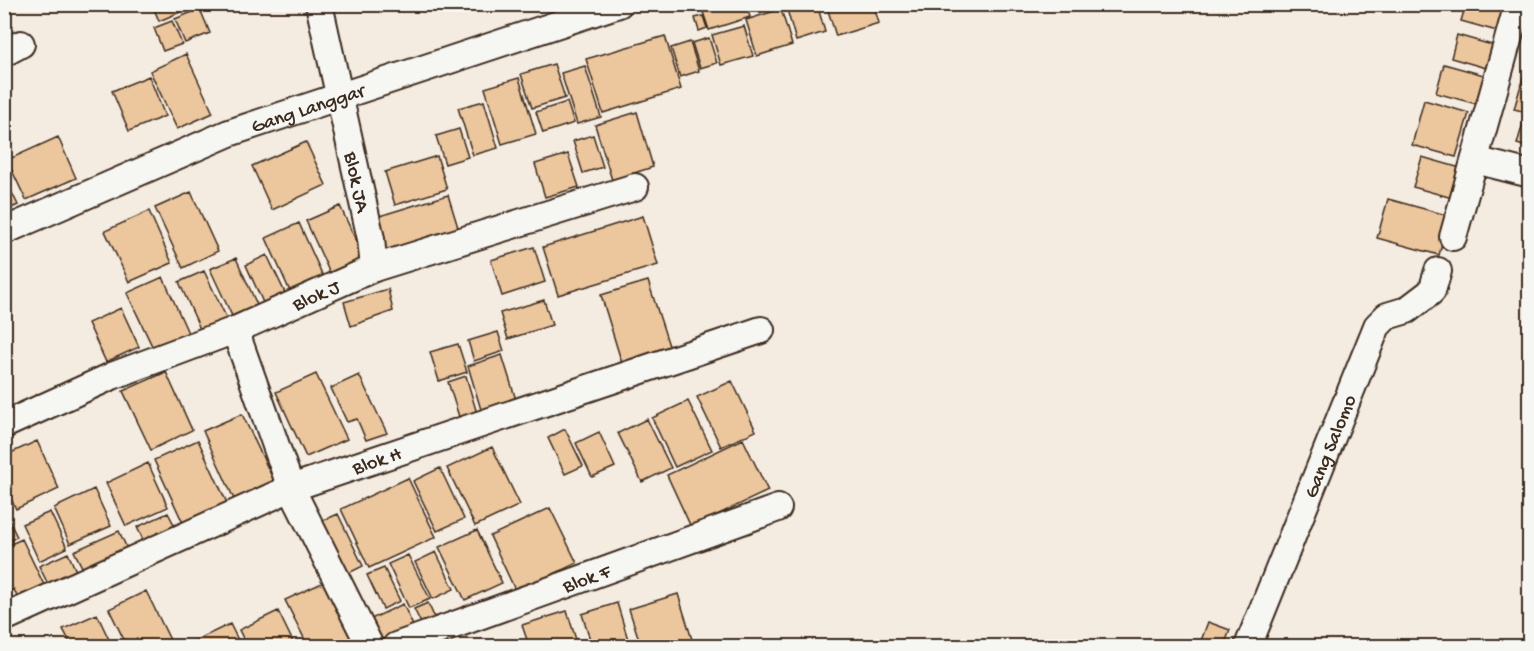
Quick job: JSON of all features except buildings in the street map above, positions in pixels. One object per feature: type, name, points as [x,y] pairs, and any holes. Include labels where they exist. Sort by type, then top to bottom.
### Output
[{"type":"street","name":"Blok JA","points":[[319,4],[371,239],[374,268]]},
{"type":"street","name":"Gang Langgar","points":[[4,231],[229,133],[619,4]]},
{"type":"street","points":[[1453,237],[1518,4]]},
{"type":"street","points":[[1474,160],[1530,174]]},
{"type":"street","name":"Blok J","points":[[4,425],[112,376],[235,330],[374,268],[635,187]]},
{"type":"street","name":"Gang Salomo","points":[[1248,646],[1377,326],[1387,316],[1407,310],[1432,291],[1438,271]]},
{"type":"street","points":[[235,330],[291,488],[370,646]]},
{"type":"street","name":"Blok H","points":[[4,618],[291,488],[760,330]]},
{"type":"street","name":"Blok F","points":[[396,646],[778,508]]}]
